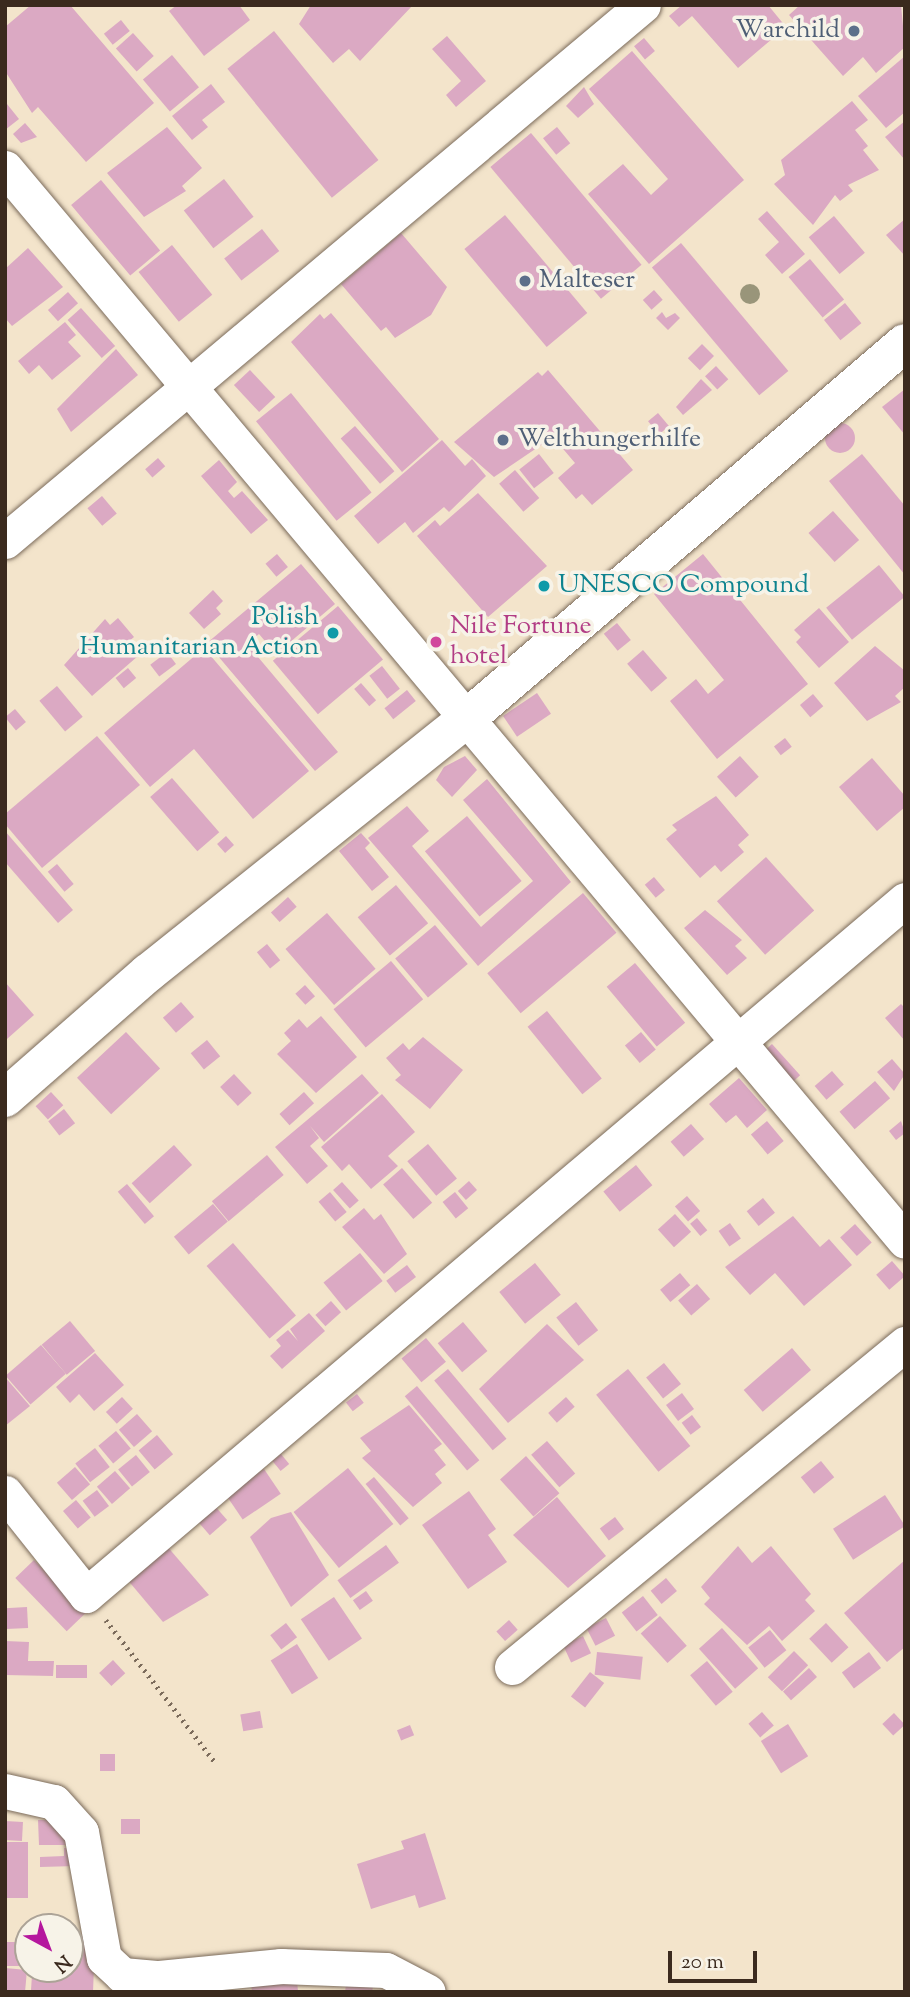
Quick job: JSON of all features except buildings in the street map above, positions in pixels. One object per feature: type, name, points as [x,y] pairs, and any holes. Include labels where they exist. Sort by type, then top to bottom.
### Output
[{"type":"street","points":[[5,541],[643,5]]},
{"type":"street","points":[[5,167],[187,389],[905,1241]]},
{"type":"street","points":[[5,1098],[148,973],[465,720],[905,343]]},
{"type":"street","points":[[5,1493],[86,1595],[905,900]]},
{"type":"street","points":[[512,1667],[905,1344]]},
{"type":"street","points":[[5,1791],[54,1802],[81,1832],[104,1958],[122,1975],[159,1978],[281,1966],[386,1970],[428,1992]]},
{"type":"path","points":[[86,1595],[215,1762]]},
{"type":"place","name":"Warchild","points":[[854,31]]},
{"type":"place","name":"Malteser","points":[[525,281]]},
{"type":"place","name":"Welthungerhilfe","points":[[503,440]]},
{"type":"place","name":"UNESCO Compound","points":[[544,586]]},
{"type":"place","name":"Polish Humanitarian Action","points":[[333,633]]},
{"type":"place","name":"Nile Fortune hotel","points":[[436,642]]}]
